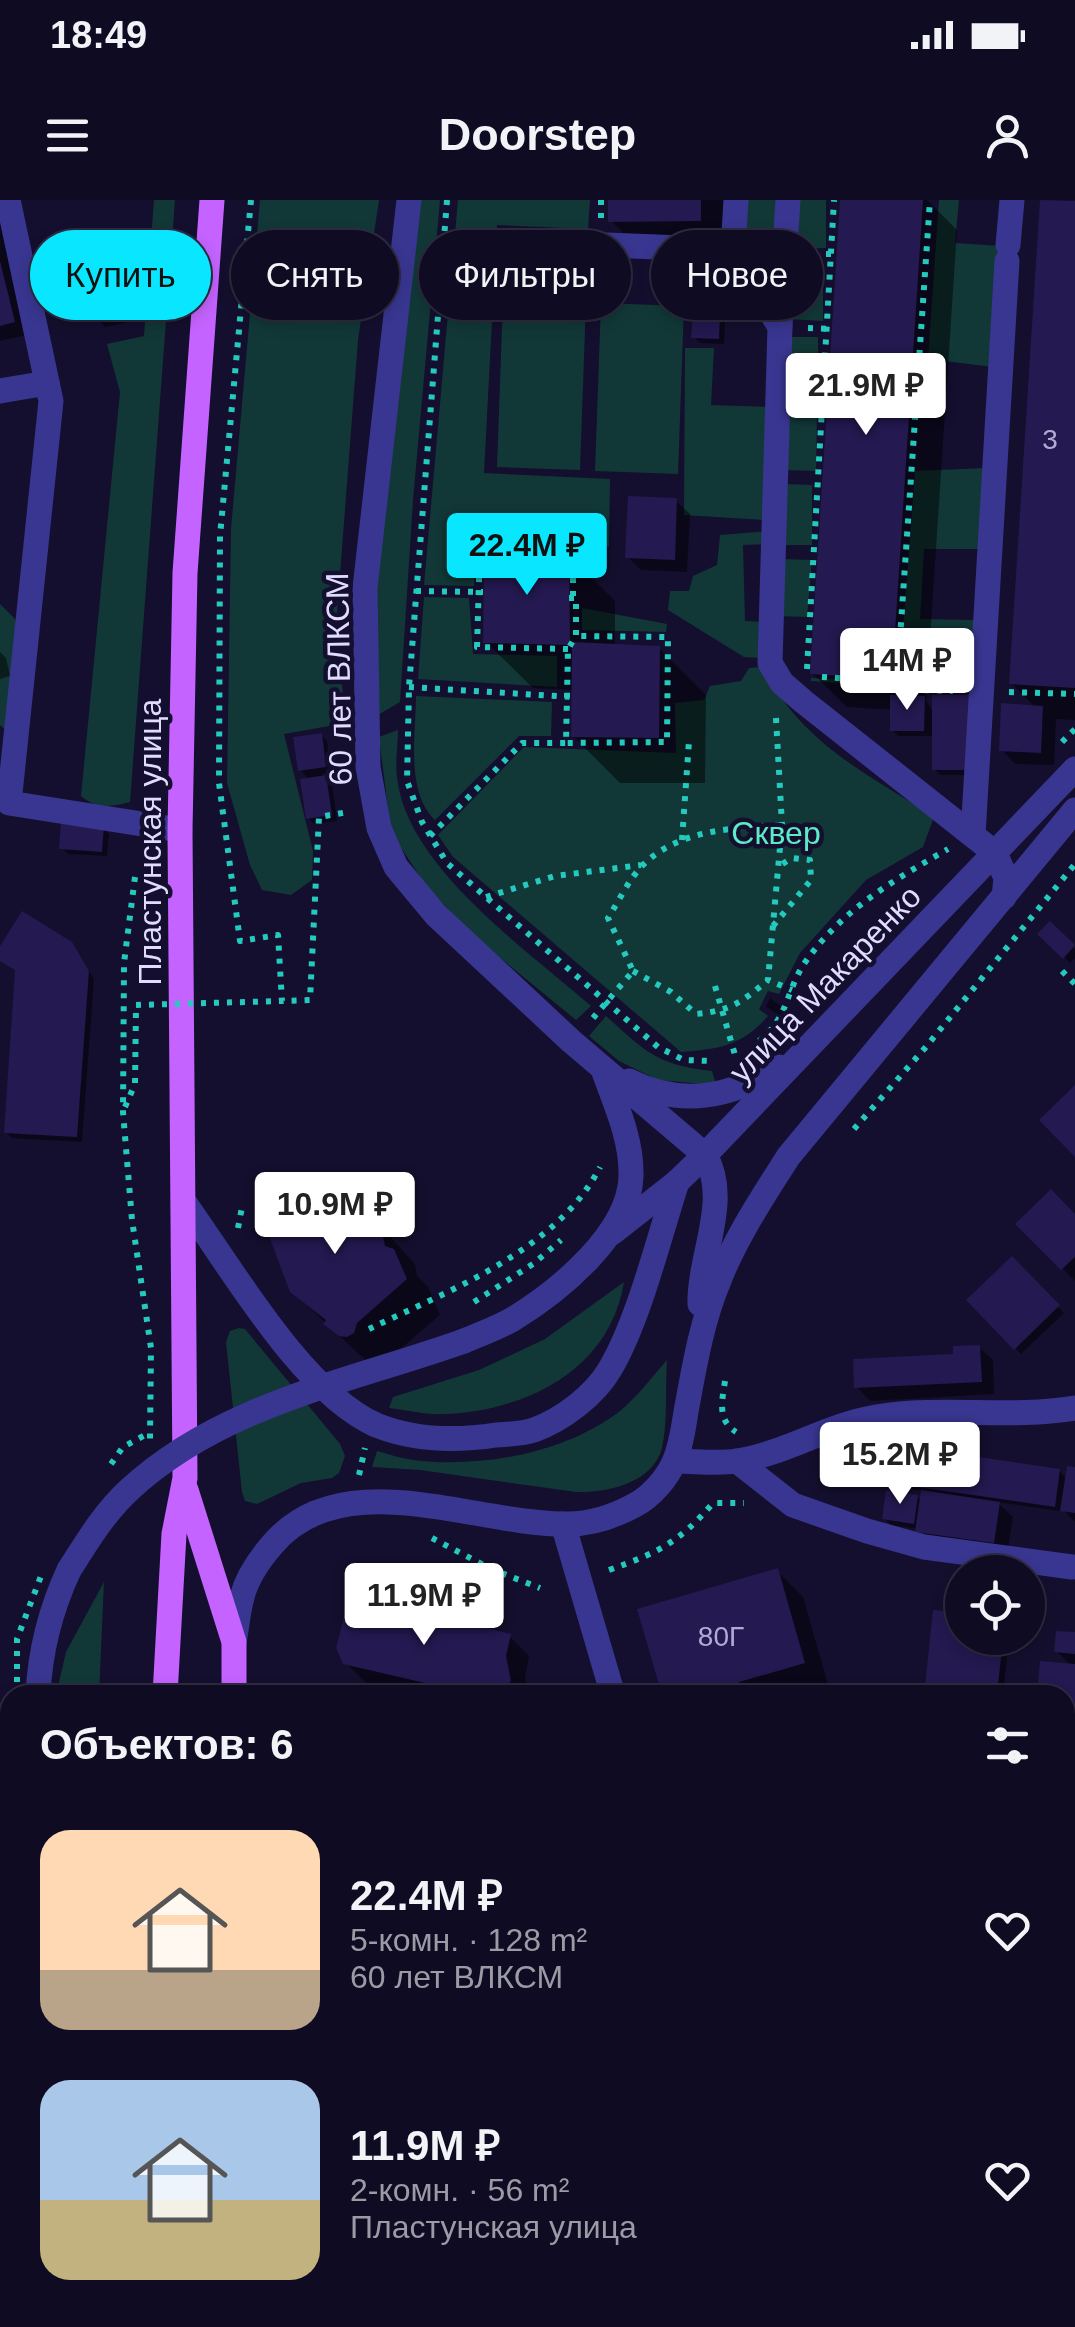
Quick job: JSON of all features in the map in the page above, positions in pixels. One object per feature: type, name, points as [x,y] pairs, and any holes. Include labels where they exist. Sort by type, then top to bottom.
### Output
[{"type":"main road","name":"Пластунская улица","points":[[166,1685],[174,1534],[185,1485],[180,830],[185,574],[212,200]]},
{"type":"main road","name":"Пластунская улица","points":[[185,1485],[234,1642],[234,1685]]},
{"type":"street","points":[[8,200],[51,401],[7,768],[5,813],[180,830]]},
{"type":"street","name":"60 лет ВЛКСМ","points":[[409,200],[365,588],[368,767],[378,828],[396,867],[436,915],[602,1068]]},
{"type":"street","points":[[734,230],[736,200]]},
{"type":"street","points":[[788,200],[780,326],[770,663],[782,683],[804,702],[996,853],[1006,878],[1004,897]]},
{"type":"street","points":[[973,835],[1012,200]]},
{"type":"street","points":[[776,320],[780,326]]},
{"type":"street","points":[[0,392],[47,383]]},
{"type":"street","name":"улица Макаренко","points":[[39,1685],[44,1637],[53,1605],[95,1529],[129,1490],[184,1446],[240,1417],[295,1395],[464,1341],[512,1320],[558,1286],[612,1233],[705,1156],[1075,769]]},
{"type":"street","points":[[234,1642],[242,1594],[258,1562],[280,1536],[304,1519],[332,1508],[361,1502],[392,1502],[563,1524],[597,1521],[639,1503],[662,1482],[675,1461],[717,1284],[762,1198],[788,1156],[1075,810]]},
{"type":"street","points":[[602,1068],[652,1092],[687,1098],[720,1094],[759,1079],[807,1049]]},
{"type":"street","points":[[602,1068],[705,1156],[714,1171],[717,1193],[700,1300],[705,1328]]},
{"type":"street","points":[[602,1068],[628,1143],[631,1178],[625,1206],[612,1233]]},
{"type":"street","points":[[184,1202],[293,1357],[346,1405],[374,1424],[409,1436],[471,1439],[534,1430],[576,1406],[609,1371],[628,1328],[677,1182]]},
{"type":"street","points":[[675,1461],[879,1416],[1075,1408]]},
{"type":"street","points":[[739,1448],[793,1504],[924,1547],[1072,1567]]},
{"type":"street","points":[[563,1524],[610,1685]]},
{"type":"path","points":[[251,200],[220,536],[219,783],[240,941],[278,935],[282,1001]]},
{"type":"path","points":[[447,200],[409,686],[407,781],[430,836],[447,863],[658,1047],[684,1060],[708,1062],[735,1055],[763,1038],[782,1018],[805,961],[868,896],[973,835]]},
{"type":"path","points":[[834,200],[806,676],[897,682],[930,200]]},
{"type":"path","points":[[566,743],[568,649],[576,636],[576,598],[571,598],[573,549],[480,548],[477,646],[568,649]]},
{"type":"path","points":[[416,590],[481,592]]},
{"type":"path","points":[[430,836],[522,743],[667,742],[668,636],[576,636]]},
{"type":"path","points":[[409,686],[568,697]]},
{"type":"path","points":[[885,689],[980,692]]},
{"type":"path","points":[[1007,692],[1075,694]]},
{"type":"path","points":[[642,865],[608,918],[633,971],[671,992],[696,1014],[722,1012],[768,980],[782,825],[776,716]]},
{"type":"path","points":[[1061,743],[1075,728]]},
{"type":"path","points":[[682,840],[688,741]]},
{"type":"path","points":[[123,1112],[135,1084],[136,1006],[310,1000],[319,818],[356,811]]},
{"type":"path","points":[[486,897],[555,876],[642,865],[682,840],[705,832],[782,825]]},
{"type":"path","points":[[772,926],[811,880],[810,860],[792,858],[778,867]]},
{"type":"path","points":[[853,1130],[1075,864]]},
{"type":"path","points":[[135,877],[124,963],[123,1112],[132,1220],[152,1348],[150,1444]]},
{"type":"path","points":[[1062,970],[1075,984]]},
{"type":"path","points":[[593,1018],[633,971]]},
{"type":"path","points":[[768,980],[792,990]]},
{"type":"path","points":[[715,986],[735,1055]]},
{"type":"path","points":[[369,1330],[522,1252],[587,1193],[605,1157]]},
{"type":"path","points":[[468,1306],[533,1264],[568,1234]]},
{"type":"path","points":[[727,1364],[721,1411],[739,1448]]},
{"type":"path","points":[[358,1481],[366,1446]]},
{"type":"path","points":[[608,1570],[660,1552],[694,1525],[713,1502],[758,1503]]},
{"type":"path","points":[[424,1535],[492,1570],[540,1588]]},
{"type":"green space","points":[[154,200],[175,200],[173,230],[152,230]]},
{"type":"green space","points":[[260,200],[379,200],[374,230],[257,230]]},
{"type":"green space","points":[[411,200],[440,200],[437,230],[419,230],[419,320],[429,320],[400,702],[378,715],[373,593]]},
{"type":"green space","points":[[458,200],[590,200],[588,229],[497,225],[497,230],[455,230]]},
{"type":"green space","points":[[742,200],[778,200],[776,230],[741,230]]},
{"type":"green space","points":[[793,200],[826,200],[826,248],[823,230],[792,230]]},
{"type":"green space","points":[[939,200],[959,200],[955,243],[1001,246],[993,367],[928,359]]},
{"type":"green space","points":[[631,304],[651,305],[651,320],[684,320],[678,474],[595,471],[600,320],[631,320]]},
{"type":"green space","points":[[145,320],[166,320],[130,802],[104,806],[81,796],[120,392],[107,344],[144,336]]},
{"type":"green space","points":[[249,320],[361,320],[336,627],[346,723],[284,734],[313,851],[312,880],[291,895],[262,890],[250,865],[227,783],[231,529]]},
{"type":"green space","points":[[447,320],[492,320],[484,473],[610,479],[609,547],[540,541],[476,543],[474,586],[424,585]]},
{"type":"green space","points":[[502,320],[585,320],[580,470],[497,467]]},
{"type":"green space","points":[[788,337],[818,337],[818,394],[786,394]]},
{"type":"green space","points":[[685,348],[714,348],[711,405],[770,407],[765,520],[684,515]]},
{"type":"green space","points":[[784,411],[817,412],[816,471],[783,470]]},
{"type":"green space","points":[[986,468],[980,549],[924,549],[920,619],[976,620],[975,684],[899,687],[811,681],[899,683],[915,471]]},
{"type":"green space","points":[[783,484],[812,485],[812,545],[782,545]]},
{"type":"green space","points":[[769,531],[768,544],[743,545],[745,621],[766,622],[762,658],[744,657],[668,610],[670,591],[689,591],[693,576],[717,565],[720,535]]},
{"type":"green space","points":[[781,559],[812,560],[807,617],[778,616]]},
{"type":"green space","points":[[424,597],[469,598],[473,654],[557,656],[557,687],[418,679]]},
{"type":"green space","points":[[0,604],[16,620],[6,730],[0,725]]},
{"type":"green space","points":[[582,608],[667,624],[666,632],[582,630]]},
{"type":"green space","name":"Сквер","points":[[762,667],[779,694],[816,737],[859,770],[934,817],[923,847],[866,880],[800,953],[779,994],[768,991],[759,1009],[768,1016],[758,1026],[729,1044],[681,1052],[453,857],[438,835],[524,747],[676,753],[675,703],[704,700],[710,686],[741,681],[749,668]]},
{"type":"green space","points":[[416,696],[552,702],[551,736],[519,736],[435,820],[419,794],[416,778]]},
{"type":"green space","points":[[398,730],[397,777],[405,810],[422,842],[473,904],[591,1006],[576,1020],[477,939],[426,886],[391,832],[379,737]]},
{"type":"green space","points":[[606,1016],[653,1055],[678,1065],[712,1071],[716,1085],[658,1080],[619,1061],[589,1036]]},
{"type":"green space","points":[[624,1282],[616,1313],[602,1339],[583,1362],[560,1380],[533,1394],[475,1411],[437,1414],[389,1408],[393,1397],[479,1370],[545,1339]]},
{"type":"green space","points":[[245,1329],[340,1444],[345,1456],[339,1473],[332,1478],[301,1483],[257,1504],[245,1501],[242,1492],[226,1342],[230,1331]]},
{"type":"green space","points":[[667,1360],[662,1448],[649,1470],[627,1484],[576,1492],[372,1467],[377,1451],[411,1460],[473,1461],[526,1454],[576,1437],[620,1411]]},
{"type":"green space","points":[[104,1582],[99,1685],[58,1685],[66,1652]]},
{"type":"building","points":[[608,200],[701,200],[701,221],[608,222]]},
{"type":"building","points":[[840,200],[923,200],[892,679],[810,674]]},
{"type":"building","points":[[1040,200],[1075,201],[1075,688],[1009,684]]},
{"type":"building","points":[[0,261],[15,322],[0,326]]},
{"type":"building","points":[[692,320],[720,320],[719,339],[691,338]]},
{"type":"building","points":[[628,496],[677,498],[675,560],[625,558]]},
{"type":"building","points":[[484,551],[569,552],[570,645],[483,643]]},
{"type":"building","points":[[572,642],[660,646],[659,738],[571,737]]},
{"type":"building","points":[[890,695],[925,696],[924,731],[890,731]]},
{"type":"building","points":[[932,695],[970,695],[970,770],[932,770]]},
{"type":"building","points":[[1001,703],[1043,706],[1041,753],[999,751]]},
{"type":"building","points":[[322,733],[326,767],[298,771],[293,737]]},
{"type":"building","points":[[326,775],[332,815],[306,819],[300,779]]},
{"type":"building","points":[[61,823],[104,825],[102,852],[59,849]]},
{"type":"building","points":[[22,911],[72,942],[89,971],[77,1137],[4,1133],[15,970],[0,961],[0,946]]},
{"type":"building","points":[[1050,921],[1075,945],[1063,959],[1037,934]]},
{"type":"building","points":[[1075,1085],[1075,1157],[1039,1120]]},
{"type":"building","points":[[340,1180],[367,1209],[366,1219],[381,1226],[385,1246],[394,1249],[407,1279],[357,1323],[354,1333],[347,1337],[323,1324],[326,1320],[290,1292],[265,1225],[269,1213],[282,1211]]},
{"type":"building","points":[[1051,1189],[1075,1214],[1075,1257],[1061,1270],[1015,1224]]},
{"type":"building","points":[[1012,1256],[1060,1305],[1014,1350],[966,1300]]},
{"type":"building","points":[[980,1345],[982,1382],[854,1388],[853,1359],[953,1354],[953,1346]]},
{"type":"building","points":[[924,1449],[1060,1469],[1055,1507],[890,1483],[892,1465],[922,1464]]},
{"type":"building","points":[[1067,1466],[1075,1467],[1075,1513],[1060,1511]]},
{"type":"building","points":[[886,1490],[918,1495],[914,1524],[882,1519]]},
{"type":"building","points":[[921,1490],[1000,1502],[994,1543],[915,1532]]},
{"type":"building","points":[[778,1568],[805,1663],[739,1682],[740,1685],[659,1685],[637,1609]]},
{"type":"building","points":[[358,1598],[511,1634],[506,1656],[511,1681],[508,1685],[434,1685],[343,1664],[336,1648],[346,1609]]},
{"type":"building","points":[[933,1610],[945,1611],[945,1655],[1001,1655],[998,1685],[925,1685]]},
{"type":"building","points":[[1056,1631],[1075,1632],[1075,1654],[1054,1652]]},
{"type":"building","points":[[1040,1661],[1075,1664],[1075,1685],[1038,1685]]}]
